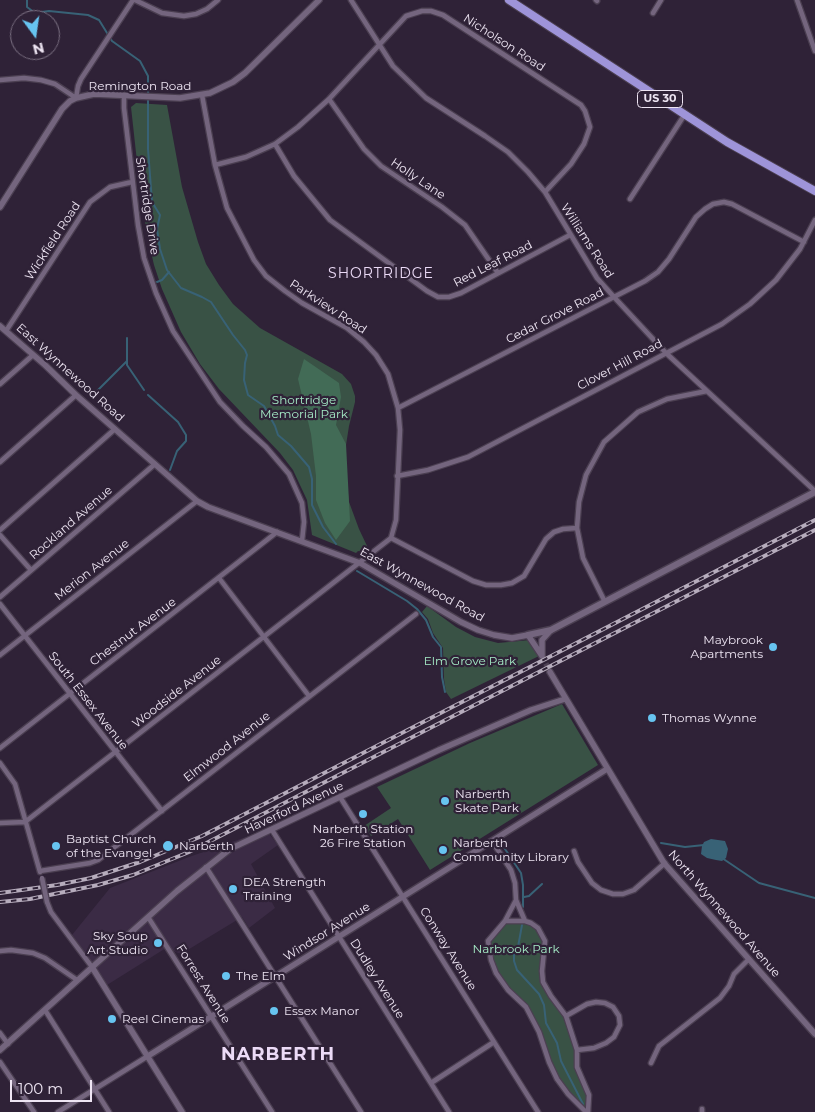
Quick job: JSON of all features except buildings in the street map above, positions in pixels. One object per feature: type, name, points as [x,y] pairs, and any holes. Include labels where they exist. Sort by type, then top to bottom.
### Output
[{"type":"highway","name":"US 30","points":[[510,0],[727,142],[815,191]]},
{"type":"main road","name":"East Wynnewood Road","points":[[528,635],[551,630],[815,491]]},
{"type":"street","points":[[76,98],[81,79],[134,0],[162,13],[184,16],[196,14],[207,9],[218,0]]},
{"type":"street","name":"Remington Road","points":[[76,98],[94,94],[180,98],[202,95],[224,87],[245,73],[319,0]]},
{"type":"street","name":"Williams Road","points":[[351,0],[378,46],[393,66],[414,88],[508,152],[528,172],[544,192],[597,278],[614,297],[666,352],[815,491]]},
{"type":"street","points":[[654,13],[661,0]]},
{"type":"street","points":[[797,0],[815,51]]},
{"type":"street","name":"Nicholson Road","points":[[216,165],[246,157],[275,144],[298,127],[329,99],[406,16],[422,10],[442,15],[581,105],[589,119],[590,127],[587,139],[572,164],[544,192]]},
{"type":"street","points":[[0,80],[24,78],[41,80],[55,84],[76,98]]},
{"type":"street","name":"Shortridge Drive","points":[[124,95],[132,182],[144,258],[156,293],[173,331],[220,402],[266,447],[290,474],[302,503],[304,522],[302,541]]},
{"type":"street","name":"Parkview Road","points":[[202,95],[227,208],[254,260],[266,276],[290,295],[347,328],[364,342],[376,355],[388,374],[398,408],[400,430],[396,520],[390,538]]},
{"type":"street","points":[[0,207],[62,109],[76,98]]},
{"type":"street","name":"Holly Lane","points":[[329,99],[364,149],[381,166],[442,207],[464,225],[498,273]]},
{"type":"street","points":[[630,199],[684,114]]},
{"type":"street","name":"Red Leaf Road","points":[[275,144],[294,176],[330,220],[426,291],[438,297],[449,297],[461,293],[570,235]]},
{"type":"street","name":"Wickfield Road","points":[[6,331],[90,202],[110,188],[132,182]]},
{"type":"street","name":"Cedar Grove Road","points":[[398,408],[614,297],[658,272],[669,259],[696,218],[713,204],[724,202],[732,204],[804,242]]},
{"type":"street","name":"Clover Hill Road","points":[[397,476],[428,470],[468,457],[722,324],[750,304],[776,280],[804,242],[815,220]]},
{"type":"street","name":"East Wynnewood Road","points":[[0,326],[197,501],[208,507],[360,563],[478,630],[512,638],[528,635]]},
{"type":"street","points":[[0,384],[33,355]]},
{"type":"street","points":[[605,602],[583,558],[577,528],[579,502],[586,475],[604,442],[638,412],[667,399],[707,391]]},
{"type":"street","points":[[0,462],[76,395]]},
{"type":"street","points":[[0,530],[115,429]]},
{"type":"street","name":"Rockland Avenue","points":[[0,597],[155,464]]},
{"type":"street","name":"Merion Avenue","points":[[0,655],[197,501]]},
{"type":"street","points":[[360,563],[390,538],[473,581],[486,585],[501,585],[512,583],[524,576],[546,539],[554,532],[577,528]]},
{"type":"street","name":"Chestnut Avenue","points":[[0,748],[277,532]]},
{"type":"street","points":[[0,536],[31,570]]},
{"type":"street","name":"Woodside Avenue","points":[[25,822],[360,563]]},
{"type":"street","points":[[219,578],[309,696]]},
{"type":"street","name":"South Essex Avenue","points":[[0,604],[162,811]]},
{"type":"street","name":"Elmwood Avenue","points":[[40,871],[98,860],[416,614]]},
{"type":"street","points":[[528,635],[542,656],[542,640],[551,630]]},
{"type":"street","name":"North Wynnewood Avenue","points":[[550,672],[665,863],[815,1034]]},
{"type":"street","name":"Haverford Avenue","points":[[0,1050],[148,917],[230,849],[440,750],[530,710],[565,699]]},
{"type":"street","points":[[0,763],[14,784],[51,912],[92,967],[182,1112]]},
{"type":"street","name":"Windsor Avenue","points":[[58,1112],[607,769]]},
{"type":"street","name":"Conway Avenue","points":[[340,798],[538,1112]]},
{"type":"street","points":[[0,823],[25,822]]},
{"type":"street","name":"Dudley Avenue","points":[[272,830],[449,1112]]},
{"type":"street","points":[[492,841],[511,870],[516,883],[516,900],[525,921]]},
{"type":"street","points":[[574,851],[578,862],[592,882],[601,890],[613,894],[623,894],[634,890],[665,863]]},
{"type":"street","points":[[206,867],[361,1112]]},
{"type":"street","points":[[516,900],[505,921],[488,941],[488,951],[494,969],[508,990],[526,1007],[539,1032],[557,1079],[568,1094],[587,1112]]},
{"type":"street","name":"Forrest Avenue","points":[[148,917],[272,1112]]},
{"type":"street","points":[[505,921],[525,921],[538,928],[545,941],[542,970],[543,982],[566,1016],[577,1050],[577,1067],[589,1095],[587,1112]]},
{"type":"street","points":[[0,951],[12,950],[45,958],[77,980]]},
{"type":"street","points":[[651,1063],[659,1046],[720,998],[734,974],[749,958]]},
{"type":"street","points":[[566,1016],[587,1004],[596,1002],[605,1003],[613,1007],[618,1016],[620,1025],[614,1037],[594,1048],[577,1050]]},
{"type":"street","points":[[45,1010],[110,1112]]},
{"type":"street","points":[[0,1033],[8,1044]]},
{"type":"street","points":[[431,1083],[494,1042]]},
{"type":"street","points":[[0,1062],[34,1112]]},
{"type":"shaded area","points":[[266,830],[278,845],[251,864],[275,908],[249,928],[242,917],[181,954],[166,948],[107,985],[72,935],[110,888],[189,857]]},
{"type":"green space","name":"Shortridge Memorial Park","points":[[136,103],[167,105],[182,187],[198,242],[206,264],[233,304],[260,328],[342,374],[351,384],[355,402],[344,458],[349,502],[368,548],[363,552],[358,551],[356,553],[312,535],[307,500],[293,470],[280,453],[219,389],[200,364],[181,332],[162,289],[147,235],[131,107]]},
{"type":"green space","points":[[304,359],[339,383],[341,397],[336,425],[346,444],[350,521],[336,540],[325,523],[316,500],[316,476],[311,434],[298,379]]},
{"type":"green space","name":"Elm Grove Park","points":[[427,606],[456,627],[475,637],[498,643],[530,640],[539,656],[451,699],[446,692],[443,648],[433,633],[428,619],[422,612]]},
{"type":"green space","points":[[562,704],[598,765],[430,870],[398,819],[371,836],[364,826],[391,808],[377,787],[470,743]]},
{"type":"green space","name":"Narbrook Park","points":[[505,921],[525,921],[538,928],[545,941],[543,982],[566,1016],[577,1050],[577,1067],[589,1095],[586,1112],[557,1079],[539,1032],[526,1007],[496,973],[488,941]]},
{"type":"water","points":[[711,839],[725,841],[728,849],[726,858],[722,861],[707,858],[701,854],[704,842]]},
{"type":"waterway","points":[[27,0],[27,7],[35,13],[49,11],[88,15],[99,20],[112,41],[140,61],[148,76],[148,94]]},
{"type":"waterway","points":[[148,99],[148,149],[152,202],[160,215],[157,229],[160,249],[167,270],[181,288],[211,302],[245,350],[247,355],[244,380],[248,395],[264,406],[278,435],[291,446],[309,467],[312,479],[312,505],[323,527],[336,544]]},
{"type":"waterway","points":[[157,282],[162,280],[169,272]]},
{"type":"waterway","points":[[127,338],[127,365],[144,390]]},
{"type":"waterway","points":[[92,396],[127,361]]},
{"type":"waterway","points":[[148,395],[178,422],[186,435],[186,441],[177,451],[170,470]]},
{"type":"waterway","points":[[357,571],[407,601],[426,620],[433,637],[441,647],[442,677],[445,692]]},
{"type":"waterway","points":[[501,843],[521,873],[523,907]]},
{"type":"waterway","points":[[661,843],[685,847],[704,845]]},
{"type":"waterway","points":[[722,858],[759,883],[815,898]]},
{"type":"waterway","points":[[524,897],[529,896],[542,884]]},
{"type":"waterway","points":[[522,925],[518,947],[514,954],[517,970],[539,994],[544,1005],[546,1023],[557,1043],[561,1061],[583,1104]]},
{"type":"tunnel","points":[[542,656],[550,672]]},
{"type":"railway","points":[[0,893],[91,878],[140,862],[202,836],[815,520]]},
{"type":"railway","points":[[0,902],[30,899],[98,885],[133,875],[189,852],[815,530]]},
{"type":"place","name":"Maybrook Apartments","points":[[773,647]]},
{"type":"place","name":"Thomas Wynne","points":[[652,718]]},
{"type":"place","name":"Narberth Skate Park","points":[[445,801]]},
{"type":"place","name":"Narberth Station 26 Fire Station","points":[[363,814]]},
{"type":"place","name":"Baptist Church of the Evangel","points":[[56,846]]},
{"type":"place","name":"Narberth","points":[[168,846]]},
{"type":"place","name":"Narberth Community Library","points":[[443,850]]},
{"type":"place","name":"DEA Strength Training","points":[[233,889]]},
{"type":"place","name":"Sky Soup Art Studio","points":[[158,943]]},
{"type":"place","name":"The Elm","points":[[226,976]]},
{"type":"place","name":"Essex Manor","points":[[274,1011]]},
{"type":"place","name":"Reel Cinemas","points":[[112,1019]]},
{"type":"district","name":"SHORTRIDGE","points":[[381,274]]},
{"type":"district","name":"NARBERTH","points":[[278,1055]]}]
